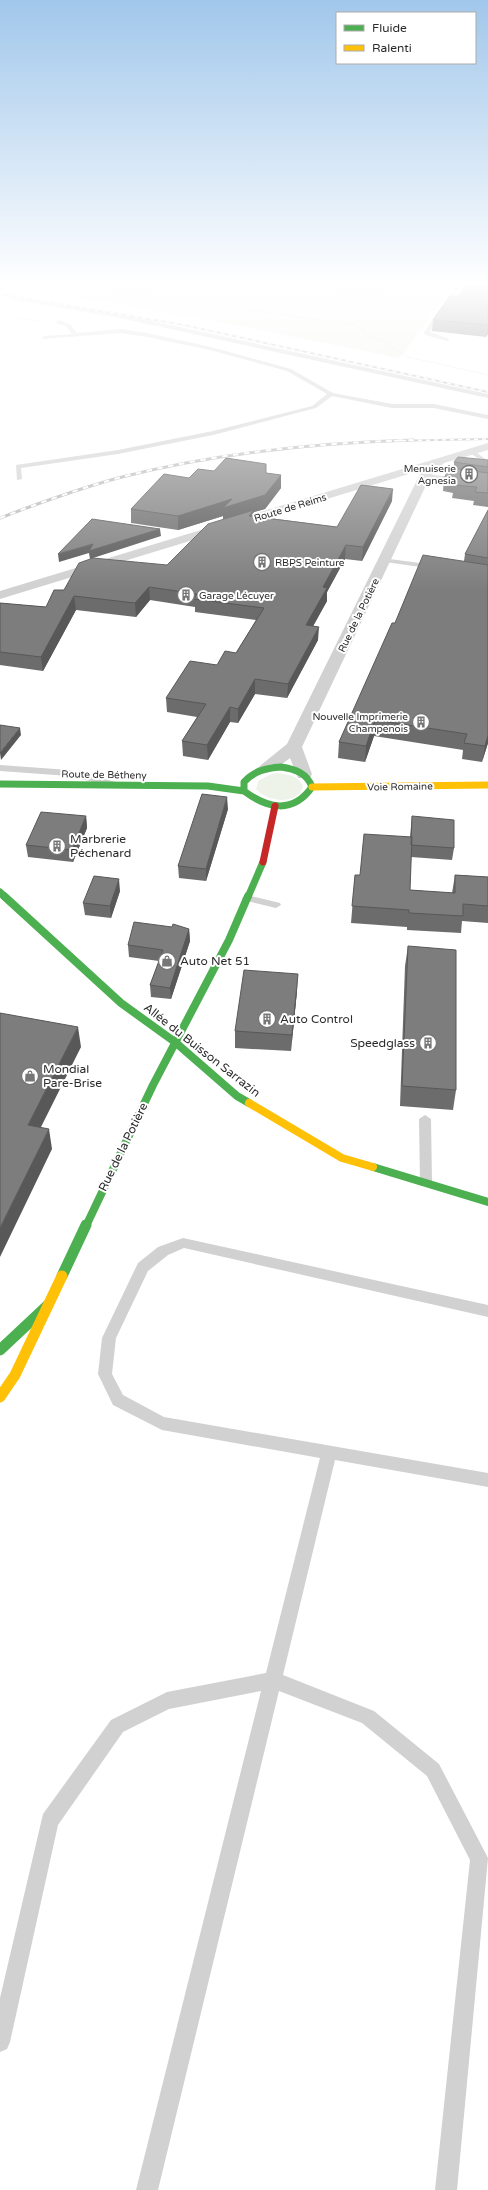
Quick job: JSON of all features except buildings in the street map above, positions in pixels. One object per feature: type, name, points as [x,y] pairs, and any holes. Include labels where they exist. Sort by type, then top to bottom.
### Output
[{"type":"main road","name":"Voie Romaine","points":[[264,769],[281,767],[308,781],[488,785]]},
{"type":"main road","name":"Route de Bétheny","points":[[208,786],[247,777],[264,769]]},
{"type":"main road","points":[[247,777],[243,786],[244,791],[255,801],[275,806],[291,804],[305,799],[310,793],[308,781]]},
{"type":"main road","name":"Route de Bétheny","points":[[0,784],[208,786],[244,791]]},
{"type":"main road","name":"Rue de la Potière","points":[[0,1397],[15,1375],[175,1042],[229,940],[263,863],[275,806]]},
{"type":"main road","name":"Allée du Buisson Sarrazin","points":[[0,892],[33,920],[120,1003],[175,1042],[237,1096],[342,1158],[488,1202]]},
{"type":"main road","points":[[0,1350],[48,1305]]},
{"type":"street","name":"Route de Reims","points":[[0,595],[409,470],[440,462],[488,446]]},
{"type":"street","name":"Rue de la Potière","points":[[294,747],[425,476],[440,462]]},
{"type":"street","points":[[409,470],[425,476]]},
{"type":"street","points":[[264,769],[294,747],[308,781]]},
{"type":"lane","points":[[319,387],[331,394],[392,406],[434,406],[488,417]]},
{"type":"lane","points":[[447,387],[488,396]]},
{"type":"lane","points":[[19,479],[18,466],[43,464],[118,452],[213,434],[314,407],[331,394]]},
{"type":"lane","points":[[471,451],[488,464]]},
{"type":"lane","points":[[425,476],[488,483]]},
{"type":"lane","points":[[385,560],[442,568]]},
{"type":"lane","points":[[0,768],[69,772],[116,784]]},
{"type":"lane","points":[[248,898],[276,905]]},
{"type":"lane","points":[[425,1119],[426,1183]]},
{"type":"lane","points":[[488,1311],[183,1243],[163,1251],[143,1268],[109,1338],[105,1374],[118,1400],[162,1423],[488,1480]]},
{"type":"lane","points":[[147,2190],[329,1452]]},
{"type":"lane","points":[[0,2042],[50,1821],[117,1726],[167,1701],[273,1680],[368,1717],[433,1770],[479,1859],[446,2190]]},
{"type":"shaded area","points":[[276,773],[295,777],[301,782],[303,786],[295,797],[282,800],[274,799],[267,797],[256,789],[258,781]]},
{"type":"railway","points":[[466,387],[488,392]]},
{"type":"railway","points":[[386,441],[488,439]]},
{"type":"railway","points":[[0,518],[59,496],[103,482],[154,469],[191,462],[301,447],[376,441],[413,440]]},
{"type":"traffic: fast","points":[[281,767],[300,772],[310,782],[312,787],[306,796],[298,802],[290,805],[271,805],[261,802],[244,791],[244,782],[256,772],[281,767]]},
{"type":"traffic: fast","points":[[0,784],[208,786],[244,791]]},
{"type":"traffic: fast","points":[[62,1276],[153,1085],[229,940],[263,862]]},
{"type":"traffic: fast","points":[[0,892],[33,920],[121,1003],[175,1042],[237,1096],[249,1103]]},
{"type":"traffic: fast","points":[[373,1167],[488,1202]]},
{"type":"traffic: fast","points":[[0,1350],[48,1305]]},
{"type":"traffic: slow","points":[[312,787],[488,785]]},
{"type":"traffic: slow","points":[[249,1103],[342,1158],[373,1167]]},
{"type":"traffic: slow","points":[[0,1397],[15,1375],[62,1276]]},
{"type":"traffic: jam","points":[[263,862],[275,806]]},
{"type":"place","name":"Menuiserie Agnesia","points":[[469,474]]},
{"type":"place","name":"RBPS Peinture","points":[[262,562]]},
{"type":"place","name":"Garage Lécuyer","points":[[186,595]]},
{"type":"place","name":"Nouvelle Imprimerie Champenois","points":[[421,722]]},
{"type":"place","name":"Marbrerie Péchenard","points":[[57,846]]},
{"type":"place","name":"Auto Net 51","points":[[167,961]]},
{"type":"place","name":"Auto Control","points":[[267,1019]]},
{"type":"place","name":"Speedglass","points":[[428,1043]]},
{"type":"place","name":"Mondial Pare-Brise","points":[[30,1076]]}]
